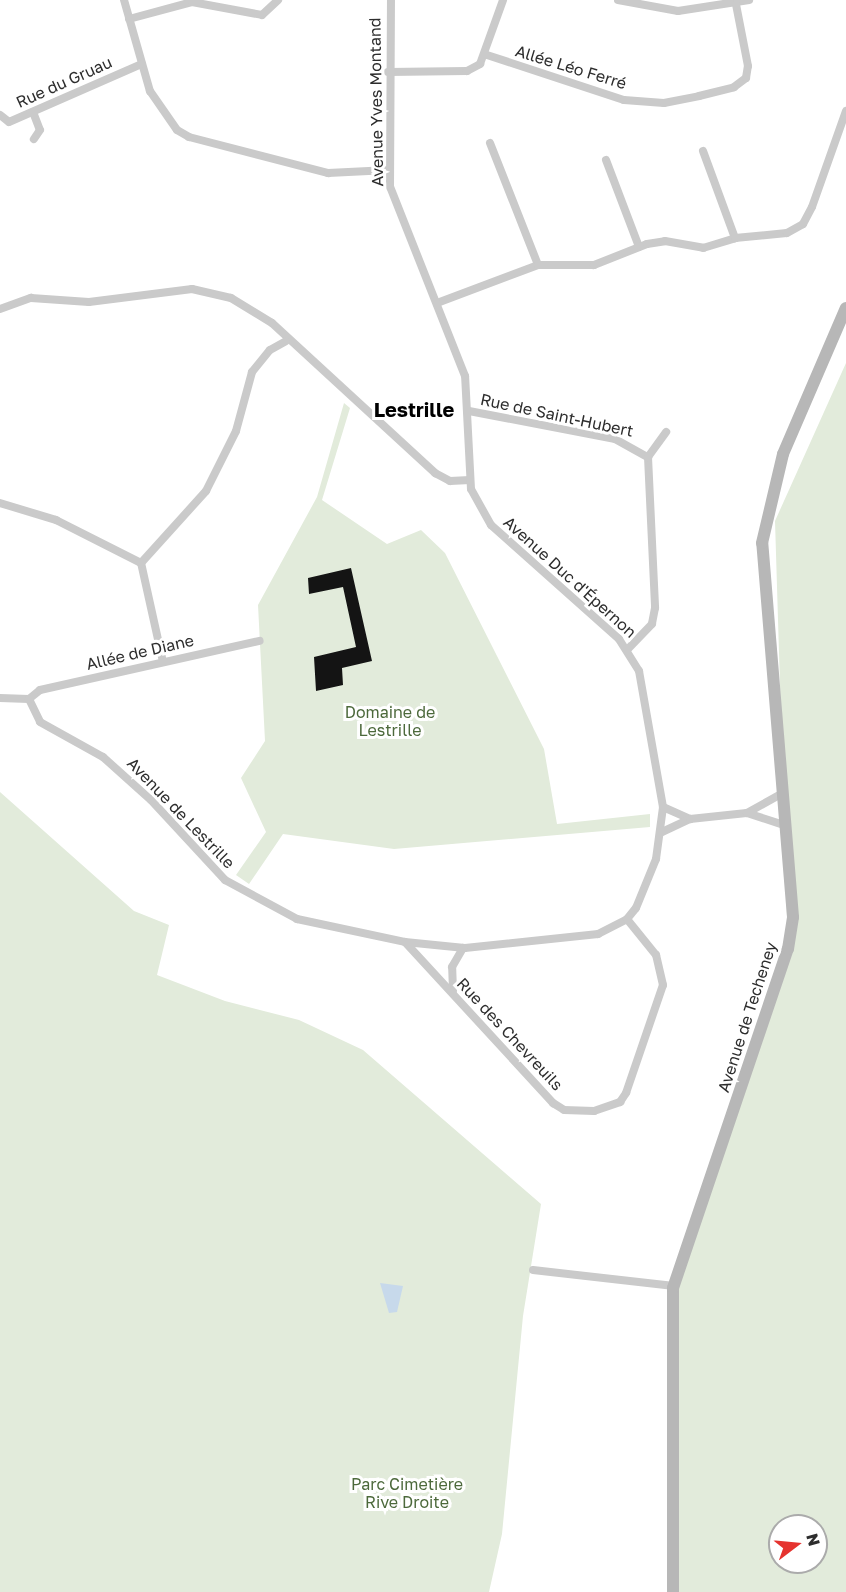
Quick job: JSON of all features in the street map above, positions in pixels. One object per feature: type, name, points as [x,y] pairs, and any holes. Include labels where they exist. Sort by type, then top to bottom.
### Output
[{"type":"street","points":[[124,0],[142,64],[169,123],[189,137],[328,173],[389,170]]},
{"type":"street","points":[[129,19],[192,2],[235,13],[262,15],[278,0]]},
{"type":"street","name":"Avenue Yves Montand","points":[[391,0],[388,72],[389,170],[395,204],[437,303]]},
{"type":"street","points":[[388,72],[467,71],[487,55],[503,0]]},
{"type":"street","points":[[618,0],[678,11],[736,4],[749,0]]},
{"type":"street","name":"Allée Léo Ferré","points":[[487,55],[624,100],[664,103],[699,96],[734,87],[746,78],[748,66],[736,4]]},
{"type":"street","name":"Rue du Gruau","points":[[0,115],[9,122],[142,64]]},
{"type":"street","points":[[437,303],[538,265],[594,266],[639,247],[665,241],[703,248],[735,238],[787,233],[803,224],[846,111]]},
{"type":"street","points":[[33,112],[40,130],[34,139]]},
{"type":"street","points":[[490,143],[538,265]]},
{"type":"street","points":[[702,151],[735,238]]},
{"type":"street","points":[[606,160],[639,247]]},
{"type":"street","points":[[0,309],[31,298],[89,302],[192,289],[213,292],[251,308],[435,473],[450,481],[470,480]]},
{"type":"street","name":"Avenue Duc d'Épernon","points":[[437,303],[465,376],[469,411],[470,480],[478,505],[491,525],[628,649],[639,671],[663,807]]},
{"type":"street","name":"Avenue de Techeney","points":[[673,1592],[674,1286],[788,949],[793,917],[762,543],[783,454],[846,308]]},
{"type":"street","points":[[141,563],[206,491],[236,431],[252,372],[270,350],[286,340]]},
{"type":"street","name":"Rue de Saint-Hubert","points":[[469,411],[615,440],[648,457],[656,608],[641,640],[628,649]]},
{"type":"street","points":[[648,457],[666,432]]},
{"type":"street","points":[[0,502],[56,520],[141,563]]},
{"type":"street","points":[[141,563],[163,662]]},
{"type":"street","name":"Allée de Diane","points":[[29,699],[40,690],[260,640]]},
{"type":"street","points":[[0,698],[29,699]]},
{"type":"street","name":"Avenue de Lestrille","points":[[29,699],[40,722],[103,757],[151,800],[204,860],[242,892],[297,919],[405,942],[463,948],[598,934],[627,919],[645,891],[662,832],[663,807]]},
{"type":"street","points":[[662,832],[690,819],[747,813],[783,793]]},
{"type":"street","points":[[663,807],[690,819]]},
{"type":"street","points":[[747,813],[785,825]]},
{"type":"street","name":"Rue des Chevreuils","points":[[405,942],[553,1102],[575,1112],[608,1109],[626,1093],[663,985],[656,955],[627,919]]},
{"type":"street","points":[[454,995],[449,980],[463,948]]},
{"type":"street","points":[[533,1270],[674,1286]]},
{"type":"green space","points":[[846,363],[846,1592],[673,1592],[673,1289],[788,949],[775,521]]},
{"type":"green space","name":"Domaine de Lestrille","points":[[344,403],[350,408],[322,500],[387,544],[421,530],[445,553],[544,749],[557,824],[650,814],[650,827],[394,849],[283,834],[249,884],[236,875],[266,832],[241,778],[265,741],[258,605],[317,497]]},
{"type":"green space","name":"Parc Cimetière Rive Droite","points":[[0,792],[134,911],[169,925],[157,975],[225,1001],[299,1020],[363,1050],[541,1204],[523,1316],[502,1534],[489,1592],[0,1592]]},
{"type":"water","points":[[380,1283],[403,1286],[397,1312],[389,1313]]},
{"type":"building","points":[[351,568],[372,661],[342,668],[343,685],[316,691],[314,657],[356,647],[343,587],[309,594],[308,578]]},
{"type":"district","name":"Lestrille","points":[[414,409]]}]
